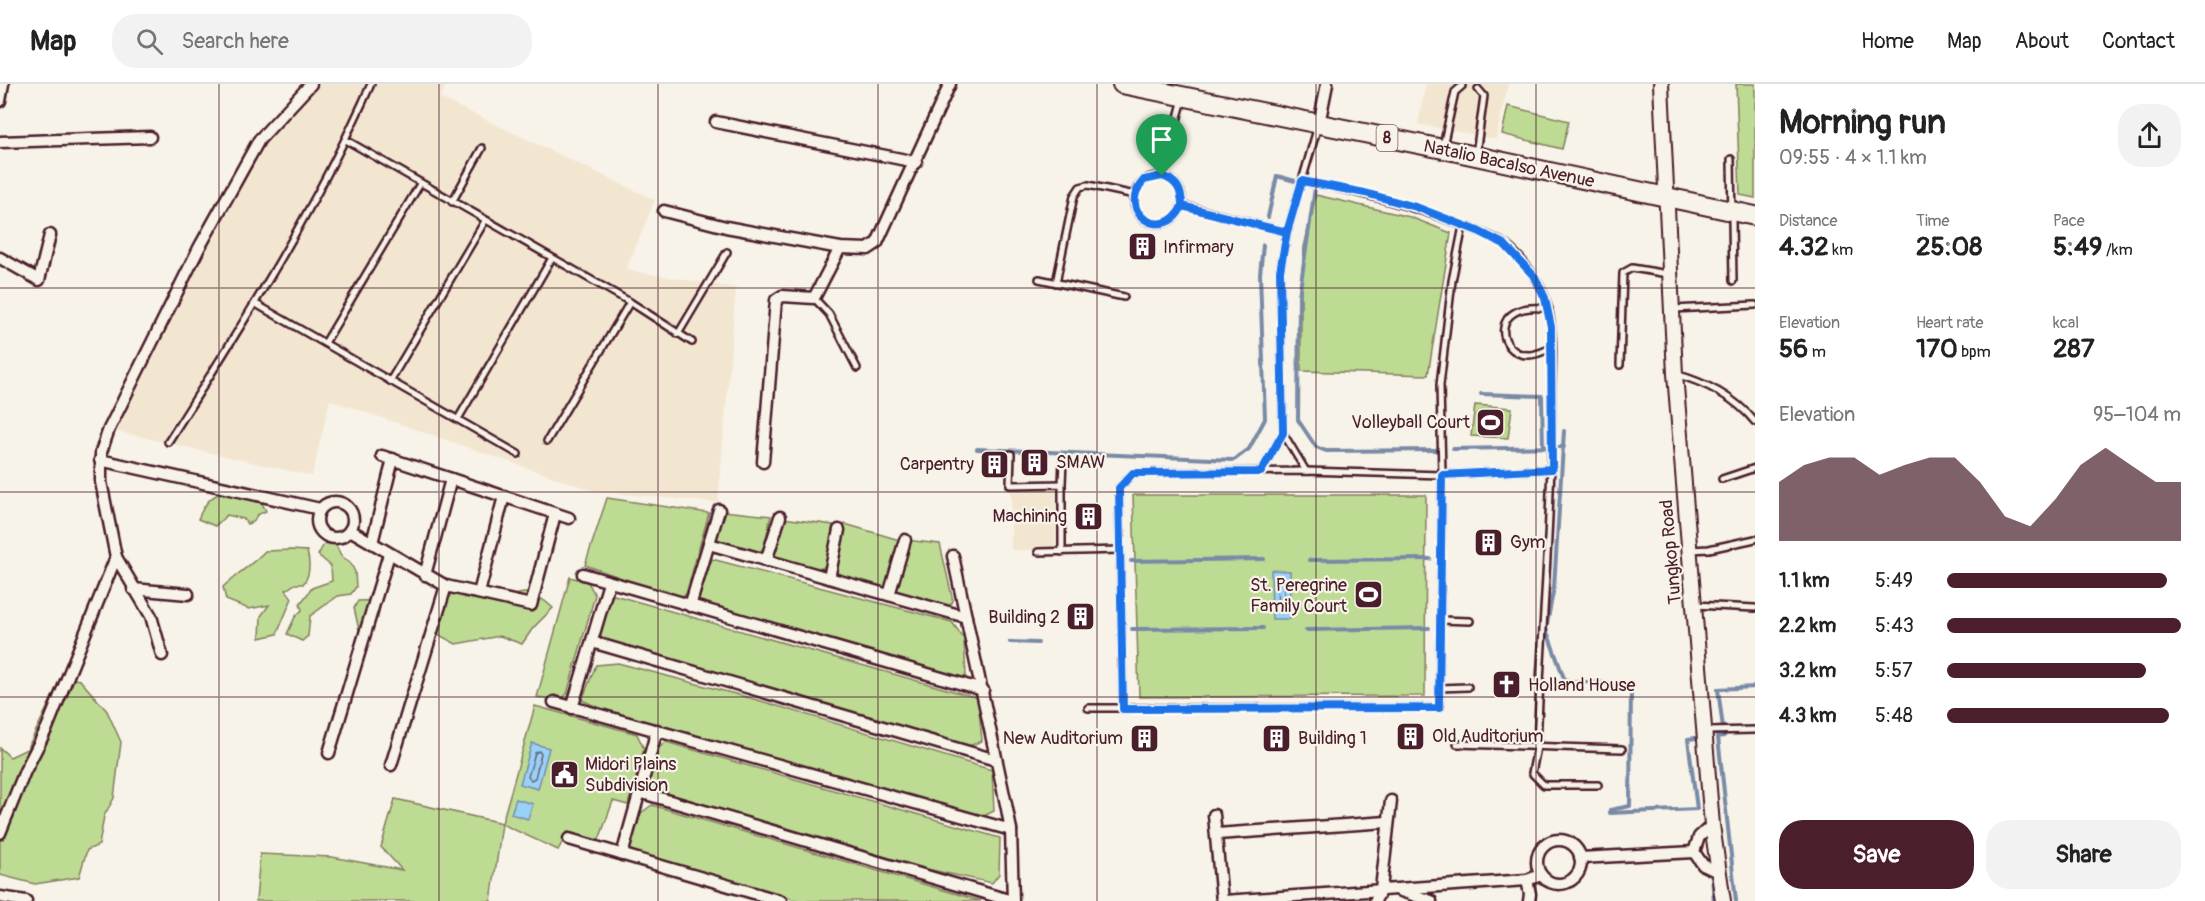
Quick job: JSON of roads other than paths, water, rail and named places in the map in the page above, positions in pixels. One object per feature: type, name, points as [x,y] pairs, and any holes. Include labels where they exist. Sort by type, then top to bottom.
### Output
[{"type":"highway","name":"Natalio Bacalso Avenue","points":[[1122,84],[1443,149],[1755,216]]},
{"type":"street","points":[[0,101],[3,84]]},
{"type":"street","points":[[162,655],[151,616],[116,556],[101,482],[100,460],[109,429],[151,342],[259,140],[311,84]]},
{"type":"street","points":[[664,211],[726,227],[840,248],[868,249],[877,243],[950,84]]},
{"type":"street","points":[[1319,124],[1327,84]]},
{"type":"street","name":"Tungkop Road","points":[[1661,84],[1675,374],[1712,825],[1723,901]]},
{"type":"street","points":[[716,122],[916,162]]},
{"type":"street","points":[[0,142],[150,137]]},
{"type":"street","points":[[0,258],[39,280],[50,235]]},
{"type":"street","points":[[763,462],[776,300],[782,296],[814,298],[840,248]]},
{"type":"street","points":[[372,543],[388,457],[569,518]]},
{"type":"street","points":[[100,460],[320,510]]},
{"type":"street","points":[[425,575],[451,479]]},
{"type":"street","points":[[479,593],[504,496]]},
{"type":"street","points":[[336,501],[345,504],[351,511],[353,520],[350,530],[344,536],[334,538],[325,535],[319,528],[317,519],[320,510],[327,503],[336,501]]},
{"type":"street","points":[[690,606],[718,510]]},
{"type":"street","points":[[350,530],[446,586],[531,605],[555,514]]},
{"type":"street","points":[[766,561],[780,517]]},
{"type":"street","points":[[829,578],[839,530]]},
{"type":"street","points":[[889,595],[905,540]]},
{"type":"street","points":[[709,544],[966,617]]},
{"type":"street","points":[[329,753],[389,554]]},
{"type":"street","points":[[0,833],[25,771],[47,728],[116,556]]},
{"type":"street","points":[[639,792],[1013,901],[1011,830],[953,556]]},
{"type":"street","points":[[583,573],[609,583],[982,690]]},
{"type":"street","points":[[572,708],[609,583]]},
{"type":"street","points":[[391,765],[446,586]]},
{"type":"street","points":[[134,589],[188,594]]},
{"type":"street","points":[[592,642],[996,760]]},
{"type":"street","points":[[554,702],[1011,830]]},
{"type":"street","points":[[622,855],[657,730]]},
{"type":"street","points":[[1375,901],[1386,888],[1387,822],[1391,801]]},
{"type":"street","points":[[1214,815],[1223,901],[1527,880],[1541,874]]},
{"type":"street","points":[[1217,834],[1387,822]]},
{"type":"street","points":[[1694,852],[1699,837],[1712,825]]},
{"type":"street","points":[[569,839],[781,901]]},
{"type":"street","points":[[1567,842],[1577,851],[1580,858],[1578,871],[1569,881],[1556,884],[1541,874],[1537,861],[1547,844],[1567,842]]},
{"type":"street","points":[[1580,858],[1694,852]]},
{"type":"street","points":[[1694,852],[1703,865],[1720,873]]},
{"type":"street","points":[[1527,880],[1530,894],[1528,901]]},
{"type":"street","points":[[1386,888],[1431,901]]},
{"type":"street","points":[[0,897],[26,901]]},
{"type":"lane","points":[[168,442],[256,304],[346,140],[370,84]]},
{"type":"lane","points":[[1443,149],[1455,92],[1462,86]]},
{"type":"lane","points":[[1476,156],[1484,96],[1478,89]]},
{"type":"lane","points":[[1162,176],[1184,97]]},
{"type":"lane","points":[[1306,471],[1283,433],[1280,271],[1287,232],[1319,124]]},
{"type":"lane","points":[[346,140],[630,302],[692,342]]},
{"type":"lane","points":[[452,202],[482,148]]},
{"type":"lane","points":[[1731,159],[1733,281]]},
{"type":"lane","points":[[1162,176],[1171,179],[1178,186],[1182,206],[1168,222],[1153,223],[1141,216],[1137,210],[1135,195],[1144,180],[1162,176]]},
{"type":"lane","points":[[1302,181],[1365,193],[1416,207],[1463,226],[1504,244],[1535,277],[1549,309],[1552,469],[1544,586],[1538,747],[1532,773],[1544,785],[1598,784]]},
{"type":"lane","points":[[325,343],[420,184]]},
{"type":"lane","points":[[1056,283],[1074,196],[1080,188],[1088,185],[1135,195]]},
{"type":"lane","points":[[1182,206],[1287,232]]},
{"type":"lane","points":[[390,381],[485,221]]},
{"type":"lane","points":[[1088,708],[1439,708],[1442,475],[1440,385],[1452,281],[1463,226]]},
{"type":"lane","points":[[678,334],[727,252]]},
{"type":"lane","points":[[458,420],[552,258]]},
{"type":"lane","points":[[1620,365],[1623,273],[1632,268],[1669,274]]},
{"type":"lane","points":[[1039,279],[1124,297]]},
{"type":"lane","points":[[814,298],[829,314],[857,368]]},
{"type":"lane","points":[[547,441],[630,302]]},
{"type":"lane","points":[[256,304],[518,454]]},
{"type":"lane","points":[[1671,309],[1755,305]]},
{"type":"lane","points":[[1549,309],[1530,307],[1516,310],[1506,320],[1504,333],[1509,346],[1521,354],[1534,355],[1551,348]]},
{"type":"lane","points":[[1675,374],[1692,379],[1743,406],[1755,422]]},
{"type":"lane","points":[[1261,472],[1283,433]]},
{"type":"lane","points":[[1011,454],[1010,485],[1062,484]]},
{"type":"lane","points":[[1062,552],[1063,460]]},
{"type":"lane","points":[[1722,479],[1755,468]]},
{"type":"lane","points":[[1123,709],[1119,488],[1133,473],[1306,471],[1442,475],[1552,469]]},
{"type":"lane","points":[[1689,550],[1709,549],[1755,539]]},
{"type":"lane","points":[[1038,552],[1120,550]]},
{"type":"lane","points":[[1694,606],[1755,608]]},
{"type":"lane","points":[[1440,620],[1470,621]]},
{"type":"lane","points":[[1439,688],[1468,687]]},
{"type":"lane","points":[[1706,731],[1755,730]]},
{"type":"lane","points":[[1457,744],[1622,749]]},
{"type":"water","points":[[1271,570],[1290,571],[1290,619],[1272,619]]},
{"type":"water","points":[[532,743],[549,748],[538,789],[520,784]]},
{"type":"water","points":[[516,799],[533,804],[528,819],[511,814]]},
{"type":"waterway","points":[[1268,217],[1277,176],[1295,181]]},
{"type":"waterway","points":[[1307,185],[1315,188],[1299,296],[1298,420],[1316,447],[1326,451],[1436,450]]},
{"type":"waterway","points":[[977,449],[1234,460],[1249,449],[1265,419],[1260,274],[1263,245]]},
{"type":"waterway","points":[[1481,394],[1542,396],[1543,448]]},
{"type":"waterway","points":[[1564,431],[1554,587],[1546,629],[1565,681],[1631,684],[1630,806],[1610,810]]},
{"type":"waterway","points":[[1453,449],[1564,447]]},
{"type":"waterway","points":[[1131,561],[1264,559]]},
{"type":"waterway","points":[[1309,560],[1430,559]]},
{"type":"waterway","points":[[1132,629],[1263,628]]},
{"type":"waterway","points":[[1306,630],[1429,628]]},
{"type":"waterway","points":[[1010,642],[1038,643]]},
{"type":"waterway","points":[[1717,737],[1724,736],[1718,689],[1755,687]]},
{"type":"waterway","points":[[1718,737],[1736,901]]},
{"type":"waterway","points":[[1610,810],[1610,813],[1697,809],[1688,739],[1696,738]]},
{"type":"waterway","points":[[1712,876],[1714,901]]},
{"type":"place","name":"Infirmary","points":[[1142,247]]},
{"type":"place","name":"Volleyball Court","points":[[1491,422]]},
{"type":"place","name":"SMAW","points":[[1035,462]]},
{"type":"place","name":"Carpentry","points":[[995,464]]},
{"type":"place","name":"Machining","points":[[1088,516]]},
{"type":"place","name":"Gym","points":[[1489,542]]},
{"type":"place","name":"St. Peregrine Family Court","points":[[1368,595]]},
{"type":"place","name":"Building 2","points":[[1081,617]]},
{"type":"place","name":"Holland House","points":[[1507,685]]},
{"type":"place","name":"Old Auditorium","points":[[1411,736]]},
{"type":"place","name":"New Auditorium","points":[[1144,738]]},
{"type":"place","name":"Building 1","points":[[1277,738]]},
{"type":"place","name":"Midori Plains Subdivision","points":[[564,774]]}]
